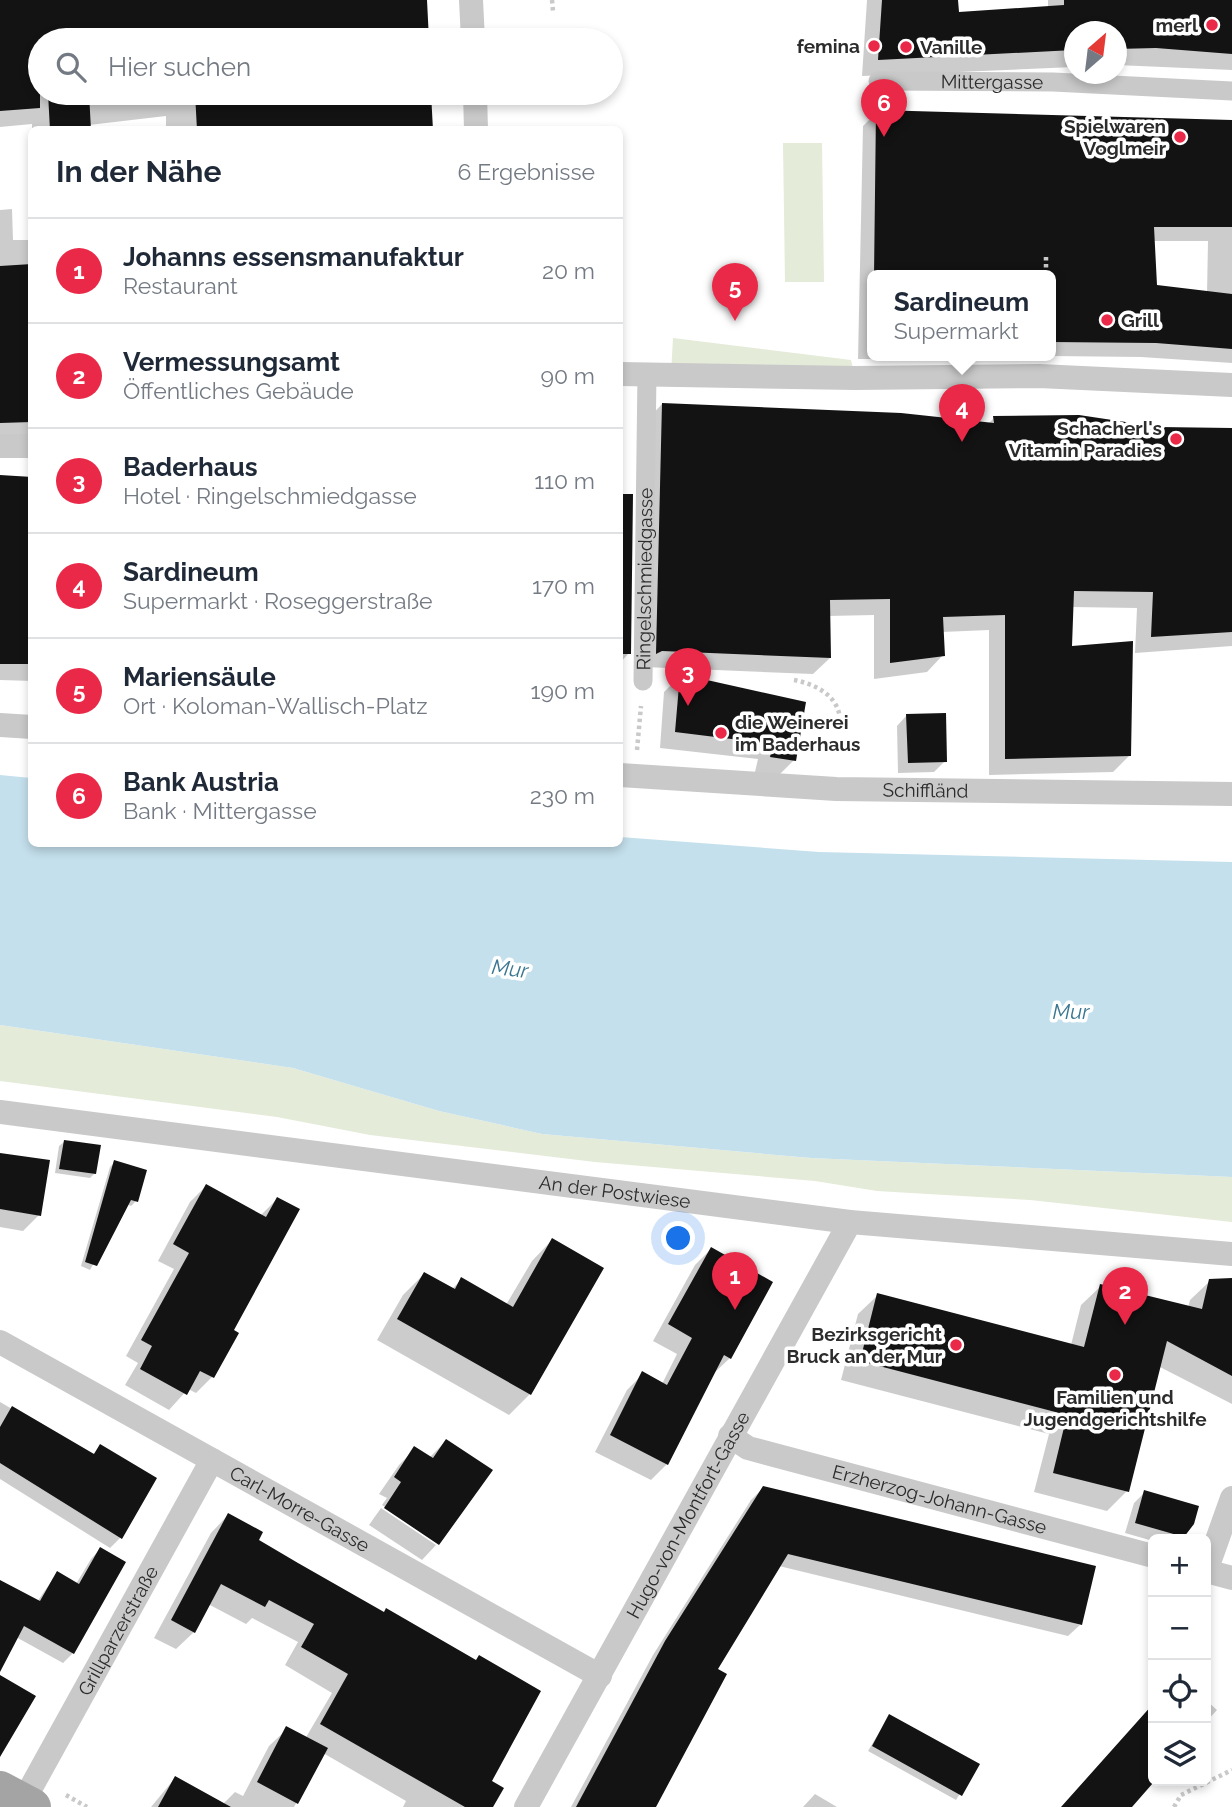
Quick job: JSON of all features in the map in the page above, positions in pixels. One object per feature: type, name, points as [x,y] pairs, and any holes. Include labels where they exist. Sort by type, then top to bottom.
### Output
[{"type":"street","points":[[471,0],[472,28]]},
{"type":"street","name":"Mittergasse","points":[[878,81],[1053,82],[1232,91]]},
{"type":"street","points":[[475,105],[476,126]]},
{"type":"street","points":[[623,375],[647,381],[1039,376],[1232,385]]},
{"type":"street","name":"Ringelschmiedgasse","points":[[643,681],[647,381]]},
{"type":"street","points":[[0,446],[28,446]]},
{"type":"street","points":[[0,725],[28,727]]},
{"type":"street","name":"Schiffländ","points":[[623,775],[836,789],[1232,794]]},
{"type":"street","name":"An der Postwiese","points":[[0,1112],[850,1222],[1232,1254]]},
{"type":"street","name":"Hugo-von-Montfort-Gasse","points":[[526,1807],[850,1222]]},
{"type":"street","name":"Carl-Morre-Gasse","points":[[0,1342],[600,1676]]},
{"type":"street","name":"Erzherzog-Johann-Gasse","points":[[730,1436],[748,1448],[1148,1555]]},
{"type":"street","name":"Grillparzerstraße","points":[[18,1800],[212,1460]]},
{"type":"street","points":[[1211,1557],[1232,1498]]},
{"type":"street","points":[[1211,1572],[1232,1578]]},
{"type":"path","points":[[552,0],[553,11]]},
{"type":"path","points":[[1046,257],[1046,270]]},
{"type":"path","points":[[794,680],[810,683],[830,695],[839,707],[840,719]]},
{"type":"path","name":"Ringelschmiedgasse","points":[[636,756],[643,681]]},
{"type":"path","points":[[1174,1807],[1181,1795],[1232,1770]]},
{"type":"green space","points":[[783,143],[822,143],[824,282],[785,282]]},
{"type":"green space","points":[[673,338],[851,360],[855,377],[671,374]]},
{"type":"green space","points":[[0,1025],[293,1068],[439,1111],[542,1134],[811,1158],[1232,1177],[1232,1222],[1030,1200],[877,1191],[815,1181],[595,1162],[370,1135],[277,1117],[0,1081]]},
{"type":"water","name":"Mur","points":[[0,775],[28,778],[28,847],[623,847],[623,837],[819,852],[1232,862],[1232,1177],[811,1158],[542,1134],[439,1111],[293,1068],[0,1025]]},
{"type":"building","points":[[0,0],[427,0],[428,28],[28,28],[28,105],[40,105],[40,108],[0,111]]},
{"type":"building","points":[[882,0],[958,0],[959,12],[1064,5],[1064,0],[1232,0],[1232,54],[1156,48],[1127,49],[1127,21],[1064,21],[1064,51],[878,60]]},
{"type":"building","points":[[49,105],[90,105],[91,126],[50,126]]},
{"type":"building","points":[[196,105],[432,105],[433,126],[197,126]]},
{"type":"building","points":[[876,110],[1232,120],[1232,227],[1154,227],[1157,285],[1232,294],[1232,349],[1156,343],[1056,342],[1056,270],[874,270]]},
{"type":"building","points":[[28,264],[28,422],[0,423],[0,266]]},
{"type":"building","points":[[662,403],[901,413],[994,423],[993,416],[1079,415],[1159,427],[1232,428],[1232,632],[1151,637],[1153,592],[1074,591],[1072,646],[1133,641],[1131,756],[1005,759],[1005,615],[943,617],[945,656],[890,663],[890,599],[830,600],[831,658],[662,651],[656,654]]},
{"type":"building","points":[[0,475],[28,477],[28,664],[0,664]]},
{"type":"building","points":[[623,494],[633,494],[631,654],[623,654]]},
{"type":"building","points":[[680,674],[806,702],[796,761],[770,757],[773,744],[675,732]]},
{"type":"building","points":[[946,713],[947,762],[908,763],[906,714]]},
{"type":"building","points":[[64,1140],[101,1145],[96,1174],[59,1169]]},
{"type":"building","points":[[0,1153],[50,1160],[41,1216],[0,1209]]},
{"type":"building","points":[[114,1160],[147,1170],[138,1202],[131,1200],[97,1266],[85,1262]]},
{"type":"building","points":[[206,1184],[266,1217],[277,1197],[300,1209],[234,1330],[239,1333],[214,1378],[200,1371],[187,1395],[140,1369],[152,1346],[141,1340],[189,1253],[173,1244]]},
{"type":"building","points":[[552,1238],[604,1268],[531,1395],[397,1319],[424,1272],[455,1289],[461,1277],[513,1307]]},
{"type":"building","points":[[711,1247],[773,1282],[731,1359],[724,1355],[668,1465],[610,1435],[642,1371],[667,1385],[692,1338],[668,1324]]},
{"type":"building","points":[[1232,1278],[1232,1376],[1167,1341],[1129,1492],[1053,1473],[1067,1415],[860,1361],[877,1293],[1084,1347],[1100,1284],[1202,1309],[1209,1279]]},
{"type":"building","points":[[12,1406],[94,1454],[100,1444],[157,1478],[122,1539],[0,1463],[0,1427]]},
{"type":"building","points":[[446,1439],[493,1470],[439,1545],[384,1508],[401,1482],[394,1477],[414,1446],[433,1458]]},
{"type":"building","points":[[763,1486],[1096,1566],[1082,1625],[788,1554],[718,1669],[727,1674],[656,1807],[576,1807],[665,1641]]},
{"type":"building","points":[[1144,1490],[1199,1506],[1194,1524],[1186,1534],[1174,1534],[1135,1523]]},
{"type":"building","points":[[228,1513],[263,1532],[259,1540],[384,1612],[386,1608],[476,1660],[479,1655],[541,1691],[492,1781],[504,1788],[493,1807],[465,1807],[320,1724],[348,1674],[301,1647],[314,1624],[269,1600],[265,1607],[221,1584],[195,1633],[171,1620]]},
{"type":"building","points":[[100,1547],[126,1562],[74,1654],[24,1626],[0,1672],[0,1580],[40,1601],[57,1571],[79,1584]]},
{"type":"building","points":[[0,1675],[36,1696],[0,1757]]},
{"type":"building","points":[[1148,1710],[1148,1786],[1150,1786],[1132,1807],[1061,1807]]},
{"type":"building","points":[[889,1714],[980,1764],[962,1796],[872,1746]]},
{"type":"building","points":[[286,1726],[328,1748],[298,1804],[257,1782]]},
{"type":"building","points":[[175,1776],[231,1807],[158,1807]]},
{"type":"place","name":"merl","points":[[1212,25]]},
{"type":"place","name":"femina","points":[[874,46]]},
{"type":"place","name":"Vanille","points":[[906,47]]},
{"type":"place","name":"Bank Austria","points":[[884,137]]},
{"type":"place","name":"Spielwaren Voglmeir","points":[[1180,137]]},
{"type":"place","name":"Grill","points":[[1107,320]]},
{"type":"place","name":"Mariensäule","points":[[735,321]]},
{"type":"place","name":"Schacherl's Vitamin Paradies","points":[[1176,439]]},
{"type":"place","name":"Sardineum","points":[[962,442]]},
{"type":"place","name":"Baderhaus","points":[[688,706]]},
{"type":"place","name":"die Weinerei im Baderhaus","points":[[721,733]]},
{"type":"place","name":"Johanns essensmanufaktur","points":[[735,1310]]},
{"type":"place","name":"Vermessungsamt","points":[[1125,1325]]},
{"type":"place","name":"Bezirksgericht Bruck an der Mur","points":[[956,1345]]},
{"type":"place","name":"Familien und Jugendgerichtshilfe","points":[[1115,1375]]}]
